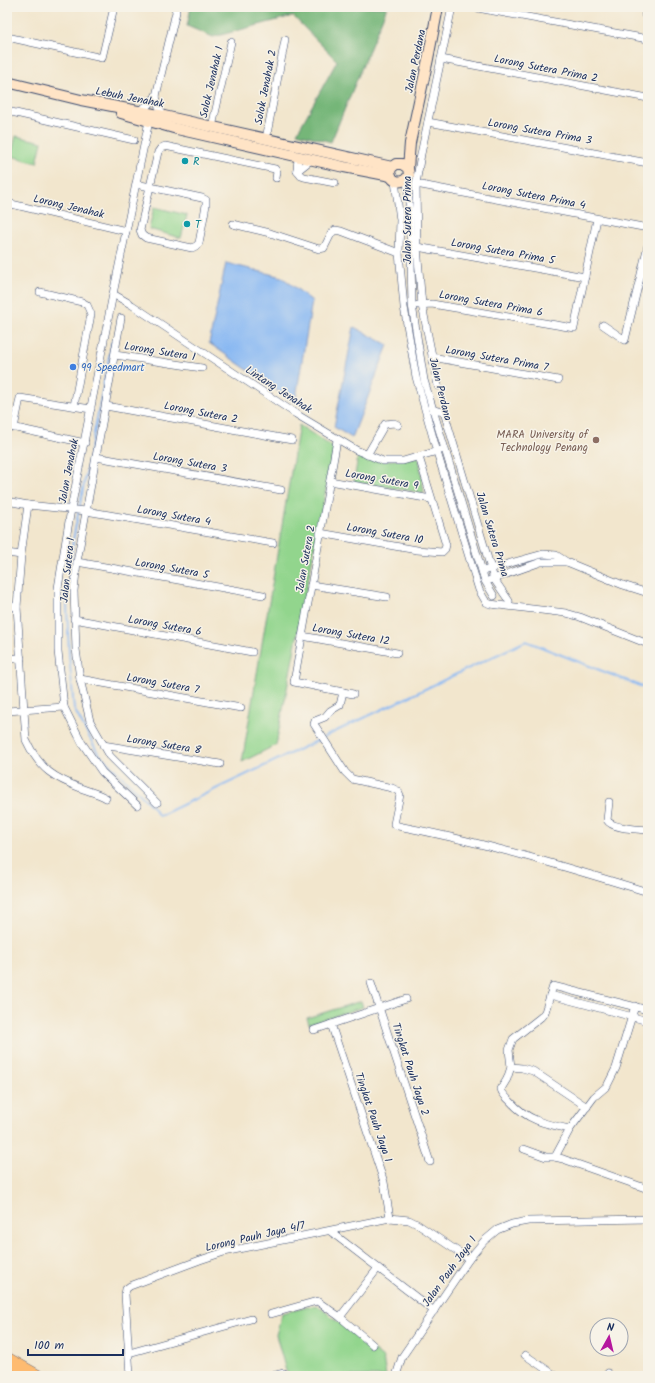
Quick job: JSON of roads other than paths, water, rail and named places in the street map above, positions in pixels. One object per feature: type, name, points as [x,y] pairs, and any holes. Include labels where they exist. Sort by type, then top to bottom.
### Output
[{"type":"highway","points":[[7,1359],[37,1376]]},
{"type":"street","points":[[7,37],[102,58],[114,7]]},
{"type":"street","points":[[164,116],[157,103],[156,96],[176,12],[175,7]]},
{"type":"street","name":"Jalan Perdana","points":[[438,7],[410,143],[409,174],[407,179],[410,214],[408,306],[416,377],[476,584],[483,598],[490,604],[573,615],[648,644]]},
{"type":"street","name":"Jalan Sutera Prima","points":[[438,386],[422,305],[417,247],[416,184],[452,7]]},
{"type":"street","points":[[472,7],[648,39]]},
{"type":"street","name":"Solok Jenahak 2","points":[[266,139],[285,40]]},
{"type":"street","name":"Solok Jenahak 1","points":[[212,127],[232,42]]},
{"type":"street","name":"Lorong Sutera Prima 2","points":[[441,59],[648,98]]},
{"type":"street","points":[[7,82],[81,100]]},
{"type":"street","points":[[138,111],[148,105],[156,96]]},
{"type":"street","name":"Lebuh Jenahak","points":[[81,100],[164,116],[266,139],[394,172]]},
{"type":"street","name":"Lebuh Jenahak","points":[[81,100],[149,121],[311,160],[394,172]]},
{"type":"street","points":[[7,111],[134,140]]},
{"type":"street","name":"Jalan Jenahak","points":[[137,805],[102,772],[82,743],[64,706],[58,651],[58,588],[71,509],[149,121]]},
{"type":"street","name":"Lorong Sutera Prima 3","points":[[428,122],[648,162]]},
{"type":"street","name":"Jalan Perdana","points":[[410,143],[394,172],[400,220],[399,253],[408,306],[424,380],[484,582],[494,596]]},
{"type":"street","points":[[136,184],[149,186],[202,198],[206,200],[199,243],[192,248],[146,238],[142,235],[140,230],[149,186],[158,152],[161,148],[166,146],[275,169],[277,172],[276,178]]},
{"type":"street","points":[[298,157],[297,171],[301,176],[336,183]]},
{"type":"street","points":[[297,171],[311,160]]},
{"type":"street","points":[[407,179],[402,182],[394,172],[402,164],[408,168]]},
{"type":"street","name":"Lorong Sutera Prima 4","points":[[416,184],[648,228]]},
{"type":"street","name":"Lorong Jenahak","points":[[7,203],[126,231]]},
{"type":"street","points":[[585,277],[597,219]]},
{"type":"street","points":[[233,224],[270,233],[319,249],[324,248],[331,234],[335,230],[341,231],[399,253]]},
{"type":"street","points":[[603,325],[625,340],[648,245]]},
{"type":"street","name":"Lorong Sutera Prima 5","points":[[417,247],[585,277]]},
{"type":"street","name":"Lorong Sutera Prima 6","points":[[408,306],[432,304],[574,328],[585,277]]},
{"type":"street","points":[[40,292],[82,302],[87,305],[91,314],[74,406]]},
{"type":"street","name":"Lintang Jenahak","points":[[113,294],[132,304],[337,440],[367,455],[383,461],[403,461],[445,449]]},
{"type":"street","name":"Jalan Sutera 1","points":[[121,318],[77,562],[74,591],[76,649],[80,679],[90,722],[110,756],[157,803]]},
{"type":"street","name":"Lorong Sutera 1","points":[[115,355],[202,368]]},
{"type":"street","name":"Lorong Sutera Prima 7","points":[[432,357],[558,380]]},
{"type":"street","points":[[85,443],[11,427],[20,398],[91,410]]},
{"type":"street","name":"Lorong Sutera 2","points":[[106,406],[292,440]]},
{"type":"street","name":"Jalan Sutera Prima","points":[[433,410],[444,412],[494,579],[509,601]]},
{"type":"street","points":[[367,455],[385,424],[394,423],[398,425]]},
{"type":"street","name":"Jalan Sutera 2","points":[[337,440],[294,682],[343,692]]},
{"type":"street","name":"Lorong Sutera 3","points":[[96,457],[281,490]]},
{"type":"street","points":[[419,457],[431,499]]},
{"type":"street","name":"Lorong Sutera 9","points":[[330,482],[431,499]]},
{"type":"street","name":"Lorong Sutera 10","points":[[320,533],[435,553],[442,552],[446,545],[431,499]]},
{"type":"street","name":"Lorong Sutera 4","points":[[7,500],[28,505],[86,511],[273,543]]},
{"type":"street","points":[[28,505],[21,555],[17,607],[26,740],[32,753],[46,770],[65,782],[106,798]]},
{"type":"street","points":[[7,553],[21,555]]},
{"type":"street","points":[[473,574],[543,554],[556,555],[567,562],[648,593]]},
{"type":"street","name":"Lorong Sutera 5","points":[[77,562],[263,595]]},
{"type":"street","points":[[476,584],[541,562],[567,562]]},
{"type":"street","points":[[311,584],[387,597]]},
{"type":"street","points":[[7,605],[17,607]]},
{"type":"street","name":"Lorong Sutera 6","points":[[74,619],[252,652]]},
{"type":"street","name":"Lorong Sutera 12","points":[[302,636],[397,653]]},
{"type":"street","points":[[7,659],[21,658]]},
{"type":"street","name":"Lorong Sutera 7","points":[[80,679],[241,708]]},
{"type":"street","points":[[353,694],[343,692],[340,705],[330,711],[326,717],[315,721],[314,724],[345,772],[352,779],[392,788],[398,791],[400,796],[394,824],[548,862],[648,892]]},
{"type":"street","points":[[7,711],[64,706]]},
{"type":"street","name":"Lorong Sutera 8","points":[[103,745],[220,764]]},
{"type":"street","points":[[608,802],[607,820],[610,823],[616,826],[648,830]]},
{"type":"street","name":"Tingkat Pauh Jaya 2","points":[[371,983],[430,1162]]},
{"type":"street","points":[[570,1129],[529,1118],[517,1109],[502,1092],[501,1089],[507,1079],[511,1067],[509,1050],[513,1039],[541,1017],[545,1012],[553,986],[648,1008]]},
{"type":"street","points":[[550,995],[648,1020]]},
{"type":"street","points":[[314,1030],[406,999]]},
{"type":"street","points":[[555,1157],[570,1129],[594,1097],[607,1086],[616,1068],[635,1006]]},
{"type":"street","name":"Tingkat Pauh Jaya 1","points":[[331,1024],[384,1182],[390,1218]]},
{"type":"street","points":[[511,1067],[533,1071],[587,1107]]},
{"type":"street","points":[[524,1149],[546,1157],[563,1158],[648,1189]]},
{"type":"street","name":"Lorong Pauh Jaya 4/7","points":[[130,1376],[125,1294],[126,1289],[130,1286],[200,1260],[224,1252],[390,1218],[409,1220],[418,1224],[469,1259]]},
{"type":"street","name":"Jalan Pauh Jaya 1","points":[[396,1376],[402,1357],[469,1259],[484,1240],[497,1230],[512,1224],[528,1221],[648,1219]]},
{"type":"street","points":[[330,1231],[434,1311]]},
{"type":"street","points":[[340,1317],[378,1268]]},
{"type":"street","points":[[271,1314],[317,1301],[340,1317],[374,1345]]},
{"type":"street","points":[[129,1353],[251,1319]]},
{"type":"street","points":[[526,1355],[556,1376]]},
{"type":"street","points":[[272,1376],[284,1373]]},
{"type":"water","points":[[226,263],[282,277],[312,301],[295,403],[209,343]]},
{"type":"water","points":[[354,327],[388,345],[352,438],[334,427]]},
{"type":"waterway","points":[[112,342],[73,540],[67,605],[69,655],[74,709],[98,753],[151,805],[159,816],[321,739]]},
{"type":"waterway","points":[[324,737],[526,641],[648,689]]},
{"type":"place","name":"R","points":[[185,161]]},
{"type":"place","name":"T","points":[[187,224]]},
{"type":"place","name":"99 Speedmart","points":[[73,367]]},
{"type":"place","name":"MARA University of Technology Penang","points":[[596,440]]}]
